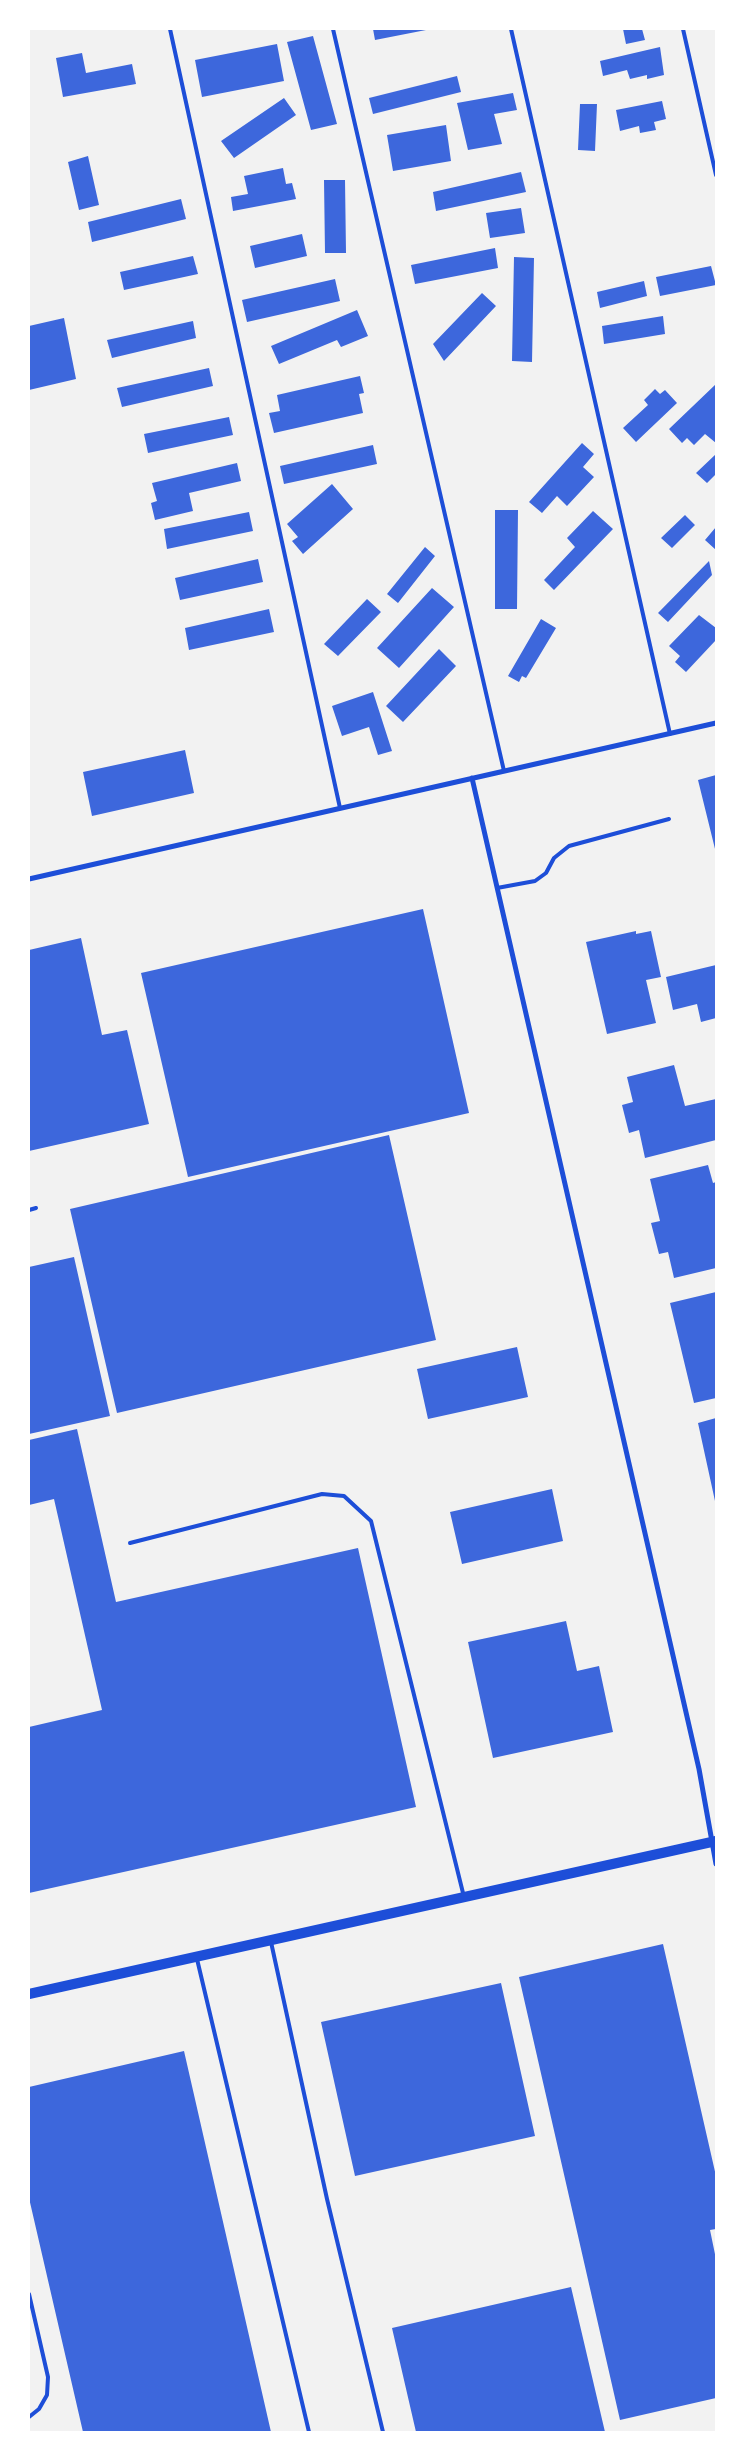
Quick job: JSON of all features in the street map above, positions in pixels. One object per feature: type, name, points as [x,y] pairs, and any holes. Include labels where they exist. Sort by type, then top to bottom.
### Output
[{"type":"main road","points":[[29,1994],[714,1841]]},
{"type":"street","points":[[29,879],[716,723]]},
{"type":"street","points":[[472,778],[699,1769],[714,1841],[716,1864]]},
{"type":"lane","points":[[170,29],[340,808]]},
{"type":"lane","points":[[333,29],[504,771]]},
{"type":"lane","points":[[511,29],[670,734]]},
{"type":"lane","points":[[683,29],[716,175]]},
{"type":"lane","points":[[497,888],[535,882],[546,873],[554,858],[569,846],[669,819]]},
{"type":"lane","points":[[29,1210],[36,1208]]},
{"type":"lane","points":[[130,1543],[322,1494],[344,1496],[372,1521],[464,1897]]},
{"type":"lane","points":[[271,1940],[327,2199],[383,2432]]},
{"type":"lane","points":[[197,1956],[309,2432]]},
{"type":"lane","points":[[29,2294],[48,2377],[47,2395],[39,2409],[29,2418]]},
{"type":"building","points":[[373,29],[426,29],[426,30],[375,40]]},
{"type":"building","points":[[623,29],[642,29],[645,40],[626,44]]},
{"type":"building","points":[[313,36],[337,124],[311,130],[287,42]]},
{"type":"building","points":[[277,44],[284,81],[202,97],[195,60]]},
{"type":"building","points":[[660,47],[664,75],[647,79],[647,75],[630,79],[627,70],[603,76],[600,61]]},
{"type":"building","points":[[82,53],[86,73],[132,64],[136,84],[63,97],[56,58]]},
{"type":"building","points":[[457,76],[461,92],[373,114],[369,98]]},
{"type":"building","points":[[513,93],[517,110],[494,114],[502,144],[468,150],[457,103]]},
{"type":"building","points":[[284,98],[296,115],[234,158],[221,141]]},
{"type":"building","points":[[662,101],[666,119],[654,122],[656,130],[640,133],[639,126],[620,131],[616,110]]},
{"type":"building","points":[[580,104],[597,104],[595,151],[578,150]]},
{"type":"building","points":[[446,125],[451,161],[393,171],[387,135]]},
{"type":"building","points":[[88,156],[99,205],[79,210],[68,162]]},
{"type":"building","points":[[283,168],[286,184],[292,183],[296,199],[233,211],[231,197],[248,194],[244,176]]},
{"type":"building","points":[[521,172],[526,192],[436,211],[433,192]]},
{"type":"building","points":[[324,180],[345,180],[346,253],[325,253]]},
{"type":"building","points":[[181,199],[186,219],[92,242],[88,222]]},
{"type":"building","points":[[521,208],[525,233],[490,238],[486,213]]},
{"type":"building","points":[[302,234],[307,256],[255,268],[250,246]]},
{"type":"building","points":[[495,248],[498,268],[415,284],[411,265]]},
{"type":"building","points":[[193,256],[198,274],[124,290],[120,272]]},
{"type":"building","points":[[514,257],[534,258],[532,362],[512,361]]},
{"type":"building","points":[[711,266],[716,285],[660,296],[656,277]]},
{"type":"building","points":[[335,279],[340,301],[247,322],[242,300]]},
{"type":"building","points":[[644,281],[647,296],[600,308],[597,292]]},
{"type":"building","points":[[482,293],[496,306],[444,361],[433,344]]},
{"type":"building","points":[[357,310],[368,336],[341,347],[337,340],[279,364],[271,346]]},
{"type":"building","points":[[663,316],[665,334],[604,344],[602,326]]},
{"type":"building","points":[[64,318],[76,379],[29,390],[29,326]]},
{"type":"building","points":[[193,321],[196,338],[112,358],[107,340]]},
{"type":"building","points":[[209,368],[213,386],[122,407],[117,388]]},
{"type":"building","points":[[360,376],[364,393],[359,394],[363,413],[274,433],[269,413],[280,411],[277,395]]},
{"type":"building","points":[[716,384],[716,443],[705,434],[694,445],[687,438],[682,443],[669,429]]},
{"type":"building","points":[[655,389],[660,394],[665,390],[677,403],[636,442],[623,428],[648,405],[644,400]]},
{"type":"building","points":[[229,417],[233,435],[148,453],[144,434]]},
{"type":"building","points":[[582,443],[594,454],[583,467],[594,477],[567,506],[557,496],[542,513],[529,502]]},
{"type":"building","points":[[373,445],[377,464],[284,484],[280,466]]},
{"type":"building","points":[[716,454],[716,474],[707,483],[696,473]]},
{"type":"building","points":[[237,463],[241,481],[189,493],[193,511],[155,520],[151,503],[157,501],[152,483]]},
{"type":"building","points":[[332,484],[353,509],[303,554],[292,541],[298,537],[287,524]]},
{"type":"building","points":[[495,510],[518,510],[517,609],[495,609]]},
{"type":"building","points":[[593,511],[613,529],[554,590],[544,580],[575,547],[567,538]]},
{"type":"building","points":[[249,512],[253,531],[167,549],[164,529]]},
{"type":"building","points":[[685,515],[695,525],[672,548],[661,538]]},
{"type":"building","points":[[716,527],[716,550],[705,540]]},
{"type":"building","points":[[425,547],[435,556],[398,603],[387,594]]},
{"type":"building","points":[[258,559],[263,582],[180,600],[175,578]]},
{"type":"building","points":[[709,561],[712,575],[668,622],[658,613]]},
{"type":"building","points":[[432,588],[454,607],[399,668],[377,648]]},
{"type":"building","points":[[367,599],[381,612],[338,656],[324,644]]},
{"type":"building","points":[[269,609],[274,632],[189,650],[185,628]]},
{"type":"building","points":[[699,615],[716,628],[716,640],[686,672],[675,662],[680,656],[669,646]]},
{"type":"building","points":[[541,619],[556,628],[526,678],[522,676],[519,682],[508,676]]},
{"type":"building","points":[[439,649],[456,666],[403,722],[386,706]]},
{"type":"building","points":[[373,692],[392,751],[378,755],[369,727],[342,736],[332,706]]},
{"type":"building","points":[[185,750],[194,793],[92,816],[83,772]]},
{"type":"building","points":[[716,775],[716,853],[698,780]]},
{"type":"building","points":[[423,909],[469,1113],[188,1177],[141,973]]},
{"type":"building","points":[[636,931],[636,934],[651,931],[661,977],[646,980],[656,1023],[607,1034],[586,942]]},
{"type":"building","points":[[81,938],[102,1035],[127,1030],[149,1124],[29,1151],[29,950]]},
{"type":"building","points":[[716,965],[716,1018],[701,1022],[697,1004],[673,1010],[666,977]]},
{"type":"building","points":[[674,1065],[685,1106],[716,1099],[716,1140],[645,1158],[639,1130],[629,1133],[622,1105],[633,1102],[627,1077]]},
{"type":"building","points":[[389,1135],[436,1340],[117,1413],[70,1209]]},
{"type":"building","points":[[708,1165],[713,1183],[716,1182],[716,1268],[674,1278],[668,1252],[659,1254],[651,1223],[660,1221],[650,1179]]},
{"type":"building","points":[[74,1257],[110,1416],[29,1434],[29,1267]]},
{"type":"building","points":[[716,1292],[716,1398],[694,1403],[670,1303]]},
{"type":"building","points":[[517,1347],[528,1397],[428,1419],[417,1369]]},
{"type":"building","points":[[716,1418],[716,1501],[715,1501],[698,1423]]},
{"type":"building","points":[[77,1429],[116,1602],[358,1548],[416,1807],[29,1893],[29,1727],[102,1710],[54,1499],[29,1505],[29,1440]]},
{"type":"building","points":[[552,1489],[563,1541],[462,1564],[450,1512]]},
{"type":"building","points":[[566,1621],[577,1671],[599,1666],[613,1732],[493,1758],[468,1642]]},
{"type":"building","points":[[663,1944],[716,2176],[716,2229],[710,2230],[716,2259],[716,2398],[620,2420],[519,1977]]},
{"type":"building","points":[[501,1983],[535,2136],[355,2176],[321,2022]]},
{"type":"building","points":[[184,2051],[271,2432],[83,2432],[29,2198],[29,2087]]},
{"type":"building","points":[[571,2287],[605,2432],[416,2432],[392,2328]]}]
